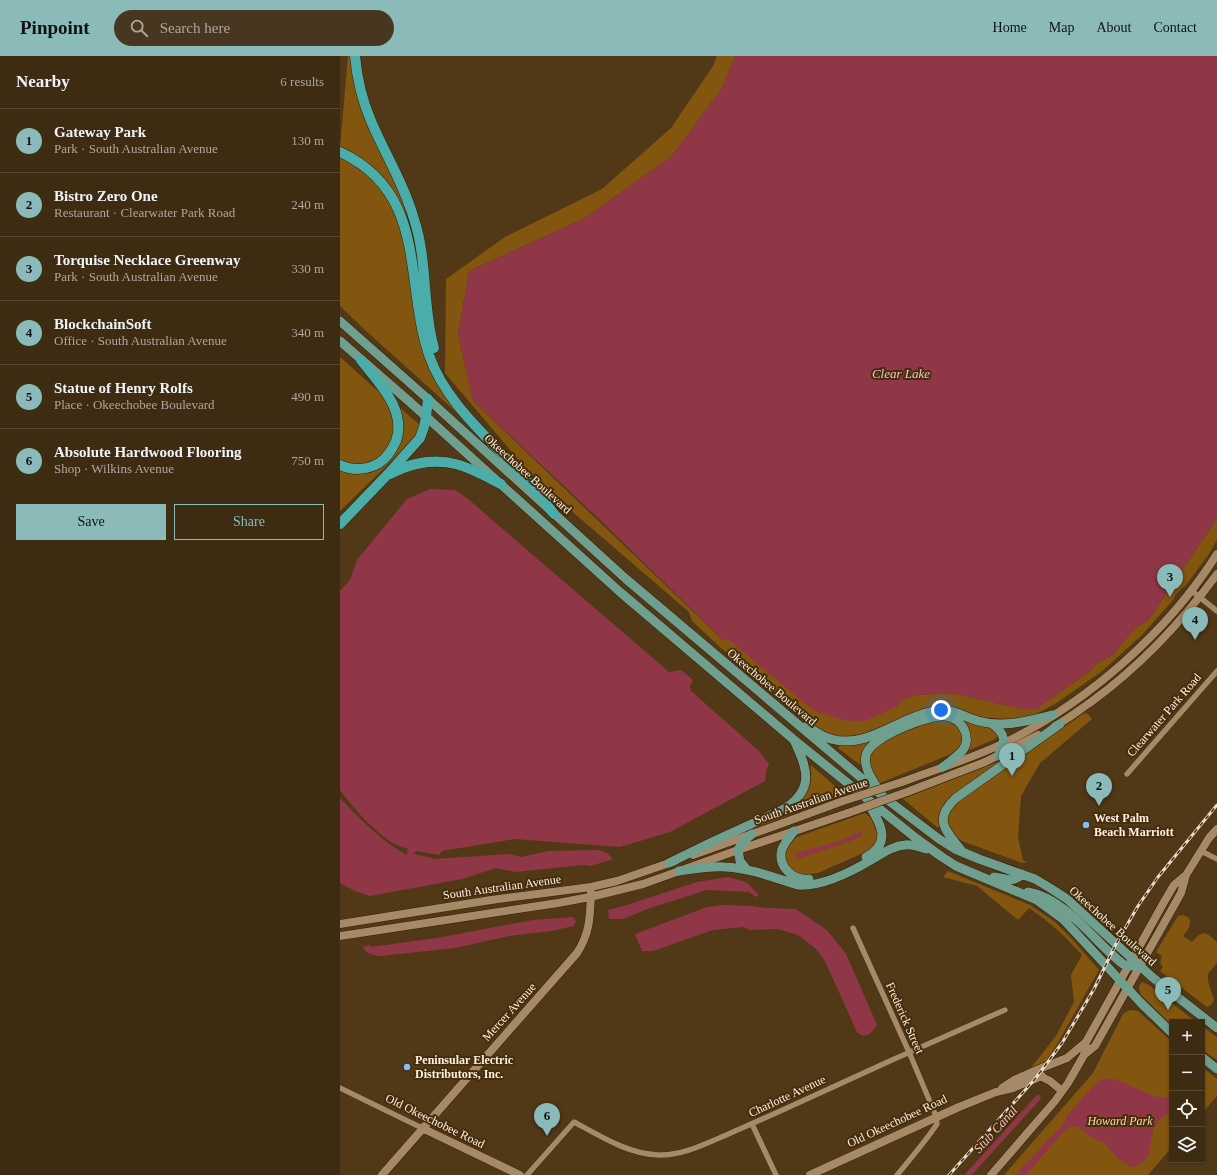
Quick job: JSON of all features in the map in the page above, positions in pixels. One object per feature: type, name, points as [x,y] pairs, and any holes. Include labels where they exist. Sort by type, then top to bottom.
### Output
[{"type":"highway","points":[[355,56],[361,94],[370,120],[407,198],[415,220],[420,242],[432,341],[452,397]]},
{"type":"highway","points":[[344,154],[362,165],[377,178],[397,206],[404,223],[408,239],[422,330],[430,356],[440,378],[452,397],[471,420],[533,487],[554,514]]},
{"type":"highway","points":[[340,465],[350,468],[370,468],[387,456],[394,447],[398,436],[398,424],[394,407],[381,386],[361,360]]},
{"type":"highway","points":[[340,524],[420,438],[424,428],[428,399]]},
{"type":"highway","points":[[388,474],[415,464],[433,461],[448,462],[460,464],[501,484]]},
{"type":"main road","name":"Okeechobee Boulevard","points":[[340,321],[636,587],[885,798],[939,839],[963,853],[1022,874],[1040,882],[1067,899],[1130,962],[1140,966],[1217,1028]]},
{"type":"main road","points":[[340,341],[620,592],[793,739],[917,839],[956,866],[1037,900],[1063,919],[1120,981],[1169,1029]]},
{"type":"main road","name":"South Australian Avenue","points":[[340,924],[617,881],[978,755],[1032,728],[1053,715],[1100,681],[1130,656],[1157,630],[1192,591],[1217,554]]},
{"type":"main road","name":"South Australian Avenue","points":[[340,936],[590,897],[643,884],[907,792],[985,762],[1060,724],[1106,691],[1145,658],[1180,621],[1217,574]]},
{"type":"main road","points":[[780,710],[819,734],[830,739],[845,742],[862,740],[906,720],[938,710],[950,710],[967,718],[992,724],[1019,723],[1053,715]]},
{"type":"main road","points":[[885,798],[868,772],[865,756],[874,743],[889,734],[926,720],[945,716],[951,717],[962,726],[965,731],[966,743],[963,751],[943,767]]},
{"type":"main road","points":[[992,724],[1002,732],[1003,736],[1003,743],[998,756]]},
{"type":"main road","points":[[963,853],[944,827],[944,815],[950,804],[956,798],[1060,724]]},
{"type":"main road","points":[[669,863],[794,803],[803,789],[806,774],[805,765],[793,739]]},
{"type":"main road","points":[[794,831],[784,845],[781,855],[786,869],[789,873],[798,878],[807,879],[823,876],[861,860],[875,851],[880,844],[882,836],[881,828],[876,816],[864,796]]},
{"type":"main road","points":[[991,1175],[1052,1105],[1084,1055],[1095,1046],[1181,893],[1186,875],[1209,838],[1217,829]]},
{"type":"main road","points":[[746,870],[740,861],[738,850],[742,843],[752,834]]},
{"type":"main road","points":[[678,871],[725,866],[746,870],[804,886],[843,875],[887,851],[903,845],[910,845],[933,851]]},
{"type":"main road","points":[[980,876],[1014,880],[1018,879],[1022,874]]},
{"type":"main road","points":[[1084,1055],[1086,1042],[1130,962],[1174,885],[1186,875]]},
{"type":"main road","name":"Mercer Avenue","points":[[382,1175],[577,954],[586,938],[590,920],[591,886]]},
{"type":"main road","points":[[1014,890],[1042,895],[1056,903],[1073,917],[1120,962],[1123,964],[1130,962]]},
{"type":"main road","name":"Old Okeechobee Road","points":[[996,1092],[1014,1080],[1067,1058],[1086,1042]]},
{"type":"main road","points":[[1205,1060],[1217,1070]]},
{"type":"main road","points":[[1030,1073],[1050,1080],[1062,1091]]},
{"type":"main road","name":"Old Okeechobee Road","points":[[810,1175],[936,1116],[996,1092],[1013,1088],[1042,1076]]},
{"type":"main road","name":"Old Okeechobee Road","points":[[422,1128],[520,1175]]},
{"type":"street","points":[[1192,591],[1217,611]]},
{"type":"street","name":"Clearwater Park Road","points":[[1127,774],[1217,671]]},
{"type":"street","points":[[1201,851],[1217,859]]},
{"type":"street","name":"Frederick Street","points":[[853,928],[936,1116]]},
{"type":"street","name":"Charlotte Avenue","points":[[527,1175],[574,1122],[620,1146],[641,1153],[658,1155],[686,1151],[752,1124],[909,1052],[1006,1010]]},
{"type":"street","name":"Old Okeechobee Road","points":[[340,1088],[422,1128]]},
{"type":"street","points":[[897,1175],[936,1127],[936,1116]]},
{"type":"street","points":[[752,1124],[776,1175]]},
{"type":"green space","points":[[348,56],[352,56],[354,69],[401,188],[407,212],[405,212],[386,182],[371,166],[340,148]]},
{"type":"green space","points":[[717,56],[735,56],[722,88],[672,156],[585,218],[469,271],[458,334],[473,401],[723,640],[728,639],[896,707],[904,699],[916,695],[956,694],[1023,709],[1036,709],[1090,671],[1097,663],[1113,655],[1138,626],[1148,621],[1217,518],[1217,540],[1209,554],[1186,585],[1176,594],[1173,600],[1142,635],[1101,672],[1055,704],[1030,717],[1010,719],[987,718],[968,714],[945,705],[924,709],[863,734],[838,736],[823,732],[721,648],[692,621],[689,612],[546,489],[522,464],[445,373],[446,279],[505,237],[602,189],[671,128],[713,66]]},
{"type":"green space","points":[[340,156],[362,169],[386,195],[402,229],[422,336],[465,420],[340,306]]},
{"type":"green space","points":[[340,357],[379,392],[393,410],[394,438],[382,458],[361,466],[340,462]]},
{"type":"green space","points":[[399,407],[420,425],[417,434],[409,444],[340,511],[340,468],[344,469],[389,458]]},
{"type":"green space","points":[[1084,713],[1088,714],[1092,719],[1040,763],[1021,796],[1018,838],[1023,860],[1027,862],[1022,863],[962,841],[954,835],[948,826],[946,818],[949,808]]},
{"type":"green space","points":[[961,719],[991,727],[999,736],[967,751],[970,741],[970,734]]},
{"type":"green space","points":[[946,720],[959,728],[961,731],[961,749],[958,748],[951,754],[880,783],[870,771],[869,753],[875,745],[898,734],[931,722]]},
{"type":"green space","points":[[872,739],[864,750],[862,765],[838,748],[839,745],[856,744]]},
{"type":"green space","points":[[1000,761],[950,799],[942,827],[937,827],[903,799]]},
{"type":"green space","points":[[810,766],[812,766],[845,795],[737,834],[780,815],[796,806],[809,789],[811,775]]},
{"type":"green space","points":[[865,813],[871,818],[876,830],[878,831],[877,840],[870,850],[818,873],[802,875],[794,873],[785,860],[784,852],[789,842],[797,837]]},
{"type":"green space","points":[[948,871],[1030,905],[1055,922],[1099,970],[1046,1061],[1030,1069],[1056,1036],[1074,1002],[1071,975],[1082,955],[1057,930],[1029,908],[1018,920],[977,886],[943,877]]},
{"type":"green space","points":[[1183,915],[1189,918],[1190,923],[1189,928],[1183,936],[1192,942],[1199,935],[1204,933],[1217,942],[1217,963],[1208,974],[1208,981],[1214,1000],[1211,1005],[1207,1007],[1160,971],[1163,967],[1161,965],[1162,956],[1156,952],[1178,916]]},
{"type":"green space","points":[[1142,982],[1149,985],[1192,1019],[1169,1019],[1169,1022],[1141,995],[1139,988]]},
{"type":"green space","name":"Howard Park","points":[[1131,1010],[1138,1011],[1169,1039],[1169,1150],[1148,1175],[1004,1175],[1093,1073],[1123,1014]]},
{"type":"green space","points":[[1205,1028],[1217,1037],[1217,1060],[1205,1052]]},
{"type":"green space","points":[[1205,1069],[1217,1079],[1217,1096],[1205,1110]]},
{"type":"water","name":"Clear Lake","points":[[735,56],[1217,56],[1217,518],[1148,621],[1138,626],[1113,655],[1097,663],[1090,671],[1036,709],[1023,709],[956,694],[933,694],[916,695],[904,699],[896,707],[863,722],[843,720],[814,711],[728,639],[723,640],[598,518],[473,401],[458,334],[469,271],[585,218],[672,156],[722,88]]},
{"type":"water","points":[[430,489],[455,490],[468,499],[669,672],[681,670],[693,680],[690,686],[691,691],[760,752],[769,764],[765,781],[670,832],[620,847],[515,839],[442,851],[439,855],[416,851],[414,854],[435,859],[509,854],[521,857],[548,851],[599,850],[607,853],[613,859],[591,866],[583,865],[515,872],[496,868],[462,879],[370,896],[355,891],[340,883],[340,798],[363,822],[388,843],[407,855],[408,849],[391,842],[377,831],[357,811],[340,790],[340,591],[350,580],[357,560],[407,499]]},
{"type":"water","points":[[861,831],[863,835],[851,841],[798,859],[794,854],[845,839]]},
{"type":"water","points":[[728,877],[746,882],[759,895],[756,897],[749,892],[707,890],[650,908],[623,919],[609,919],[608,910],[697,882]]},
{"type":"water","points":[[724,905],[796,909],[828,931],[846,954],[877,1025],[873,1031],[866,1035],[857,1032],[824,959],[815,948],[798,935],[778,929],[750,930],[743,927],[713,930],[653,951],[642,951],[635,934],[707,907]]},
{"type":"water","points":[[573,917],[576,921],[574,926],[551,931],[509,936],[455,948],[381,956],[368,953],[363,947],[437,938],[533,920]]},
{"type":"water","points":[[1107,1078],[1115,1079],[1156,1097],[1169,1097],[1169,1113],[1159,1120],[1154,1127],[1148,1157],[1134,1167],[1129,1166],[1117,1158],[1104,1143],[1093,1138],[1078,1127],[1072,1126],[1064,1131],[1026,1175],[1016,1175],[1061,1126],[1068,1114],[1099,1081]]},
{"type":"waterway","name":"Stub Canal","points":[[968,1175],[1038,1098]]},
{"type":"railway","points":[[949,1175],[1035,1079],[1062,1043],[1094,989],[1116,944],[1138,906],[1158,877],[1217,805]]},
{"type":"place","name":"Torquise Necklace Greenway","points":[[1170,597]]},
{"type":"place","name":"BlockchainSoft","points":[[1195,640]]},
{"type":"place","name":"Gateway Park","points":[[1012,776]]},
{"type":"place","name":"Bistro Zero One","points":[[1099,806]]},
{"type":"place","name":"West Palm Beach Marriott","points":[[1086,825]]},
{"type":"place","name":"Statue of Henry Rolfs","points":[[1168,1010]]},
{"type":"place","name":"Peninsular Electric Distributors, Inc.","points":[[407,1067]]},
{"type":"place","name":"Absolute Hardwood Flooring","points":[[547,1136]]}]
